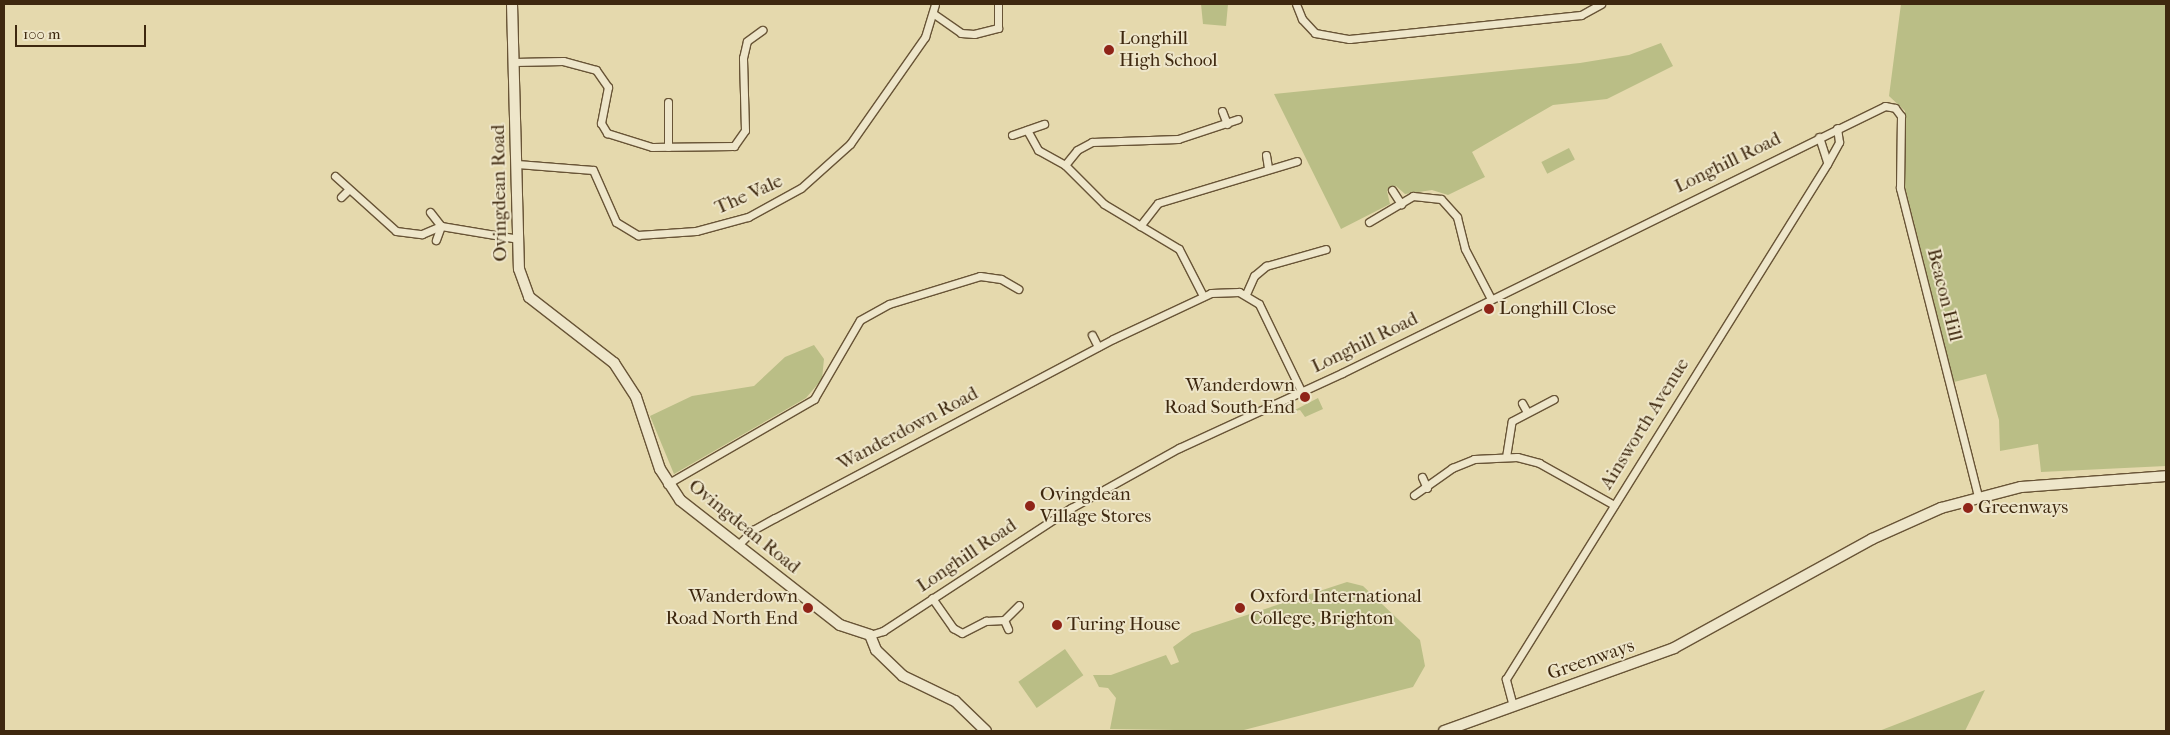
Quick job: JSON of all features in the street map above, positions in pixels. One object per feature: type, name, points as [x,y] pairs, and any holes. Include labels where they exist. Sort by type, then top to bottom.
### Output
[{"type":"street","name":"Ovingdean Road","points":[[512,4],[520,275],[529,297],[614,363],[636,397],[667,484],[680,500],[840,625],[870,635]]},
{"type":"street","name":"The Vale","points":[[517,164],[593,170],[611,215],[634,234],[668,235],[729,224],[788,197],[839,155],[892,89],[934,14],[935,4]]},
{"type":"street","points":[[934,14],[961,33],[974,34],[998,28],[998,4]]},
{"type":"street","points":[[1296,4],[1302,19],[1316,32],[1349,39],[1581,15],[1600,4]]},
{"type":"street","points":[[514,62],[563,61],[596,70],[608,87],[603,129],[652,147],[734,146],[741,140],[746,130],[742,58],[747,41],[762,30]]},
{"type":"street","points":[[668,102],[668,147]]},
{"type":"street","name":"Longhill Road","points":[[870,635],[883,631],[1107,488],[1234,420],[1491,299],[1837,128],[1889,106]]},
{"type":"street","name":"Beacon Hill","points":[[1889,106],[1901,116],[1900,188],[1978,496]]},
{"type":"street","points":[[1222,111],[1227,124]]},
{"type":"street","points":[[1065,165],[1077,150],[1092,142],[1178,139],[1238,119]]},
{"type":"street","points":[[1012,135],[1044,124]]},
{"type":"street","name":"Ainsworth Avenue","points":[[1513,706],[1506,679],[1827,164],[1839,142],[1837,128]]},
{"type":"street","points":[[1027,130],[1038,150],[1065,165],[1104,204],[1182,252],[1202,296]]},
{"type":"street","points":[[1819,137],[1827,150],[1827,164]]},
{"type":"street","points":[[1266,155],[1268,168]]},
{"type":"street","points":[[1140,226],[1158,203],[1268,168],[1297,162]]},
{"type":"street","points":[[336,176],[348,190],[396,231],[422,234],[441,226],[519,239]]},
{"type":"street","points":[[341,197],[348,190]]},
{"type":"street","points":[[1392,190],[1401,204]]},
{"type":"street","points":[[1369,222],[1401,204],[1424,194],[1446,202],[1491,299]]},
{"type":"street","points":[[430,212],[441,226]]},
{"type":"street","points":[[436,240],[441,226]]},
{"type":"street","points":[[1301,390],[1267,314],[1246,294],[1254,276],[1266,266],[1326,250]]},
{"type":"street","points":[[667,484],[814,398],[860,320],[889,304],[980,276],[1001,279],[1018,289]]},
{"type":"street","name":"Wanderdown Road","points":[[737,546],[758,527],[1098,347],[1202,296],[1222,291],[1246,294]]},
{"type":"street","points":[[1092,336],[1098,347]]},
{"type":"street","points":[[1506,457],[1510,424],[1527,412],[1554,399]]},
{"type":"street","points":[[1522,403],[1527,412]]},
{"type":"street","points":[[1414,495],[1465,462],[1506,457],[1534,460],[1614,505]]},
{"type":"street","name":"Greenways","points":[[1444,731],[1674,648],[1890,529],[1978,496],[2045,484],[2166,476]]},
{"type":"street","points":[[1422,477],[1427,488]]},
{"type":"street","points":[[932,598],[959,632],[986,621],[1004,620],[1019,605]]},
{"type":"street","points":[[1004,620],[1008,629]]},
{"type":"street","points":[[870,635],[876,650],[902,676],[956,701],[986,731]]},
{"type":"green space","points":[[1201,4],[1228,4],[1226,26],[1203,24]]},
{"type":"green space","points":[[1901,4],[2166,4],[2166,466],[2041,472],[2038,444],[2000,451],[1999,420],[1986,374],[1954,382],[1903,179],[1905,111],[1889,96]]},
{"type":"green space","points":[[1661,43],[1673,66],[1607,99],[1553,105],[1472,152],[1485,177],[1448,195],[1432,190],[1405,194],[1396,186],[1387,191],[1390,204],[1341,229],[1274,94],[1580,63],[1629,55]]},
{"type":"green space","points":[[1569,148],[1575,160],[1547,174],[1541,162]]},
{"type":"green space","points":[[814,345],[824,359],[822,379],[806,398],[674,474],[650,416],[692,396],[754,386],[785,357]]},
{"type":"green space","points":[[1318,398],[1323,409],[1305,417],[1300,410],[1291,412]]},
{"type":"green space","points":[[1347,582],[1363,586],[1420,640],[1425,666],[1413,687],[1240,731],[1110,729],[1116,698],[1108,688],[1099,687],[1093,675],[1111,675],[1166,655],[1171,665],[1179,662],[1173,647],[1192,633]]},
{"type":"green space","points":[[1065,649],[1083,675],[1037,708],[1018,682]]},
{"type":"green space","points":[[1985,690],[1965,731],[1879,731]]},
{"type":"place","name":"Longhill High School","points":[[1109,50]]},
{"type":"place","name":"Longhill Close","points":[[1489,309]]},
{"type":"place","name":"Wanderdown Road South End","points":[[1305,397]]},
{"type":"place","name":"Ovingdean Village Stores","points":[[1030,506]]},
{"type":"place","name":"Greenways","points":[[1968,508]]},
{"type":"place","name":"Wanderdown Road North End","points":[[808,608]]},
{"type":"place","name":"Oxford International College, Brighton","points":[[1240,608]]},
{"type":"place","name":"Turing House","points":[[1057,625]]}]
